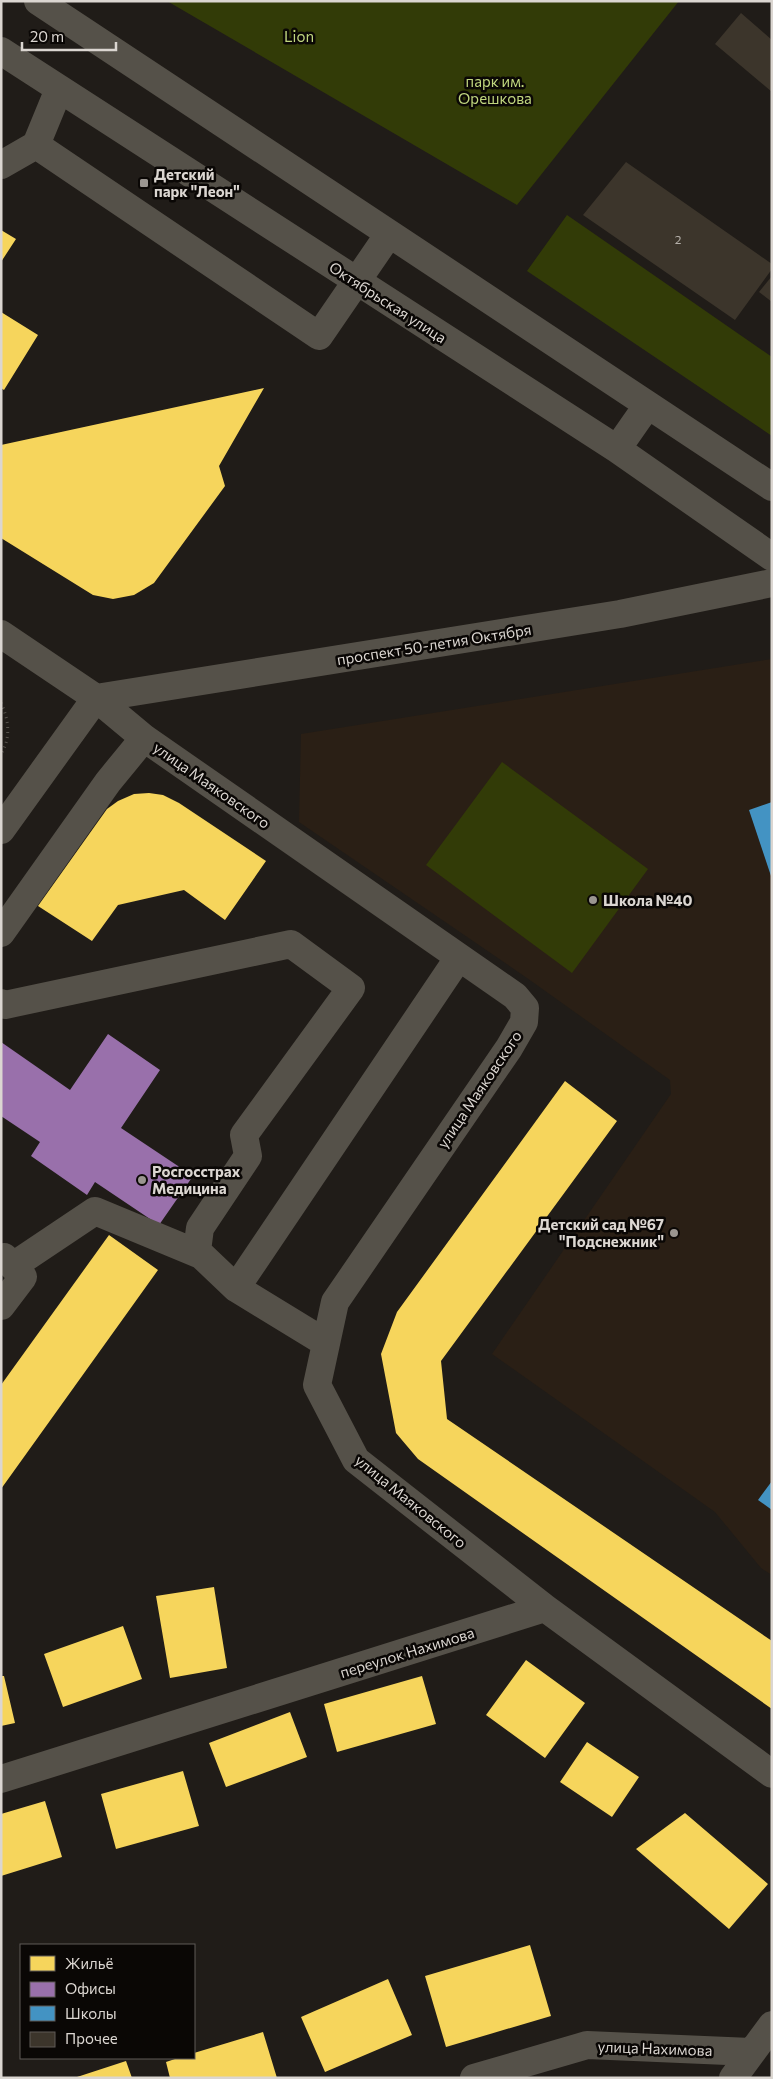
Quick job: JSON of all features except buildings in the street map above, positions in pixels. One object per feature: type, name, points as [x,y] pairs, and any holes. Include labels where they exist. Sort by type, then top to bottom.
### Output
[{"type":"street","points":[[38,1],[772,487]]},
{"type":"street","name":"Октябрьская улица","points":[[1,51],[617,449],[772,557]]},
{"type":"street","points":[[1,165],[36,145],[59,89]]},
{"type":"street","points":[[36,145],[318,336],[389,234]]},
{"type":"street","points":[[617,449],[647,406]]},
{"type":"street","name":"проспект 50-летия Октября","points":[[96,698],[620,614],[772,582]]},
{"type":"street","name":"улица Маяковского","points":[[1,634],[96,698],[144,738],[515,996],[525,1008],[524,1022],[509,1048],[335,1302],[317,1384],[356,1460],[545,1608]]},
{"type":"street","points":[[1,830],[96,698]]},
{"type":"street","points":[[1,933],[108,782],[144,738]]},
{"type":"street","points":[[1,1003],[5,1005],[290,944],[351,988],[244,1135],[248,1156],[200,1228],[197,1251],[236,1288],[326,1342]]},
{"type":"street","points":[[236,1288],[459,958]]},
{"type":"street","points":[[1,1306],[23,1276],[7,1260],[96,1211],[201,1255]]},
{"type":"street","points":[[545,1608],[772,1774]]},
{"type":"street","name":"переулок Нахимова","points":[[1,1779],[545,1608]]},
{"type":"street","points":[[733,2078],[772,2025]]},
{"type":"street","name":"улица Нахимова","points":[[474,2078],[587,2045],[751,2052]]},
{"type":"path","points":[[1,703],[6,714],[8,743],[1,754]]},
{"type":"path","points":[[1,714],[6,714]]},
{"type":"shaded area","name":"Школа №40","points":[[772,659],[772,1575],[761,1568],[715,1512],[492,1354],[671,1094],[670,1080],[527,978],[299,822],[301,734]]},
{"type":"green space","name":"парк им. Орешкова","points":[[167,1],[679,1],[517,205]]},
{"type":"green space","points":[[567,215],[772,357],[772,436],[527,271]]},
{"type":"green space","points":[[502,762],[648,869],[572,973],[426,865]]},
{"type":"place","name":"Детский парк \"Леон\"","points":[[144,183]]},
{"type":"place","name":"Школа №40","points":[[593,900]]},
{"type":"place","name":"Росгосстрах Медицина","points":[[142,1180]]},
{"type":"place","name":"Детский сад №67 \"Подснежник\"","points":[[674,1233]]},
{"type":"park label","name":"Lion","points":[[299,36]]}]
